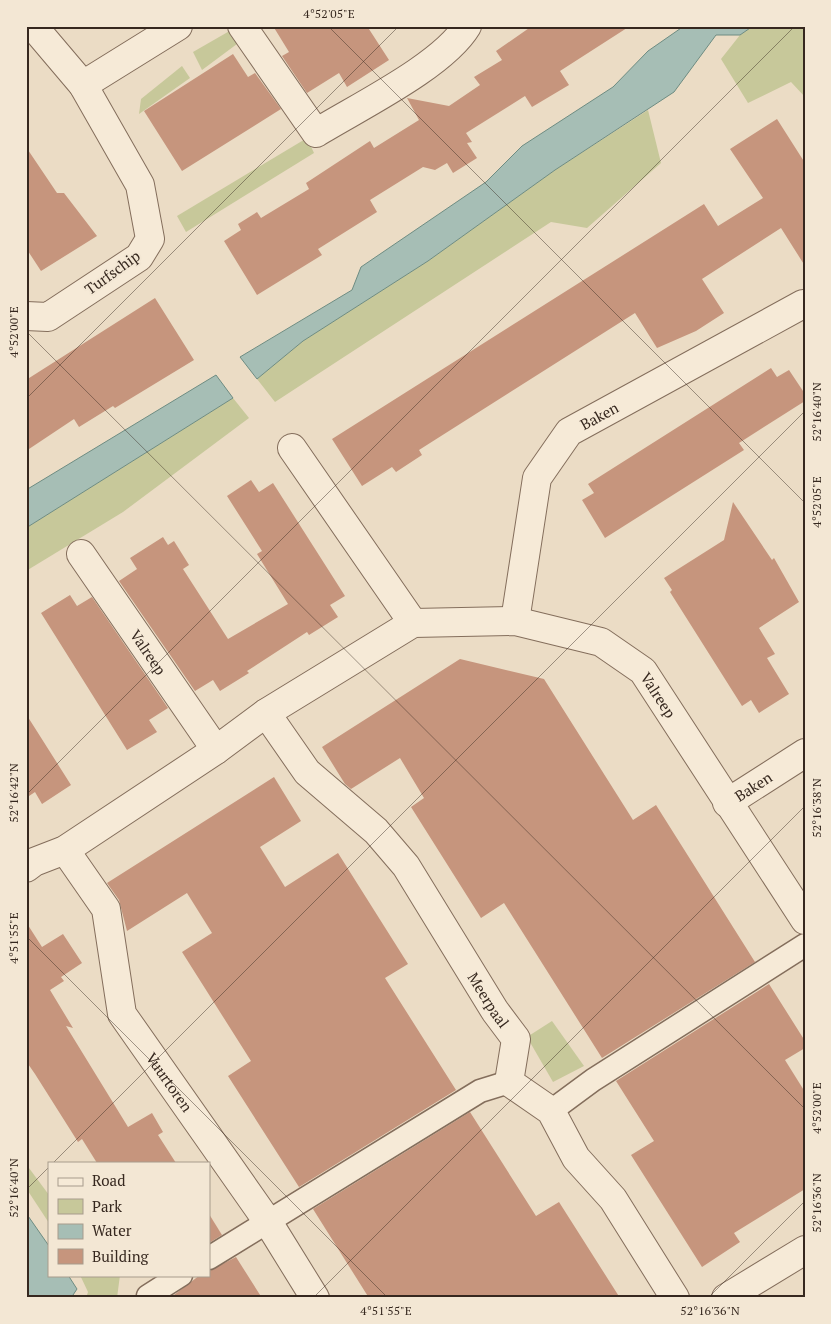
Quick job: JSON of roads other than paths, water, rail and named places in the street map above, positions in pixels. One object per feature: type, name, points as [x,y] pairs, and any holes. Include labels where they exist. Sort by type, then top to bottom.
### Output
[{"type":"street","name":"Turfschip","points":[[26,316],[48,318],[139,257],[150,239],[140,185],[84,85],[33,26]]},
{"type":"street","points":[[84,85],[178,26]]},
{"type":"street","points":[[242,26],[316,133],[427,66],[460,38],[467,26]]},
{"type":"street","name":"Baken","points":[[515,621],[537,478],[569,432],[803,304],[805,306]]},
{"type":"street","points":[[29,860],[65,850],[216,750],[266,713],[413,623],[292,448]]},
{"type":"street","name":"Valreep","points":[[81,554],[216,750]]},
{"type":"street","name":"Valreep","points":[[413,623],[515,621],[601,642],[643,671],[727,803],[805,920]]},
{"type":"street","name":"Meerpaal","points":[[266,713],[308,772],[376,831],[406,866],[495,1011],[516,1040],[510,1082]]},
{"type":"street","name":"Baken","points":[[727,803],[805,753]]},
{"type":"street","name":"Vuurtoren","points":[[65,850],[106,909],[122,1014],[268,1222],[315,1298]]},
{"type":"street","points":[[551,1111],[593,1080],[805,945]]},
{"type":"street","points":[[210,1257],[480,1091],[510,1082],[551,1111],[576,1158],[613,1199],[675,1298]]},
{"type":"street","points":[[726,1298],[805,1250]]},
{"type":"street","points":[[148,1296],[179,1276]]},
{"type":"water","points":[[684,26],[753,26],[740,35],[716,35],[674,92],[555,170],[428,261],[303,341],[257,379],[240,357],[352,290],[361,267],[486,182],[522,146],[613,87],[648,51]]},
{"type":"water","points":[[216,375],[233,398],[26,528],[26,490]]},
{"type":"water","points":[[26,1213],[48,1245],[48,1276],[69,1276],[77,1289],[71,1298],[26,1298]]}]
